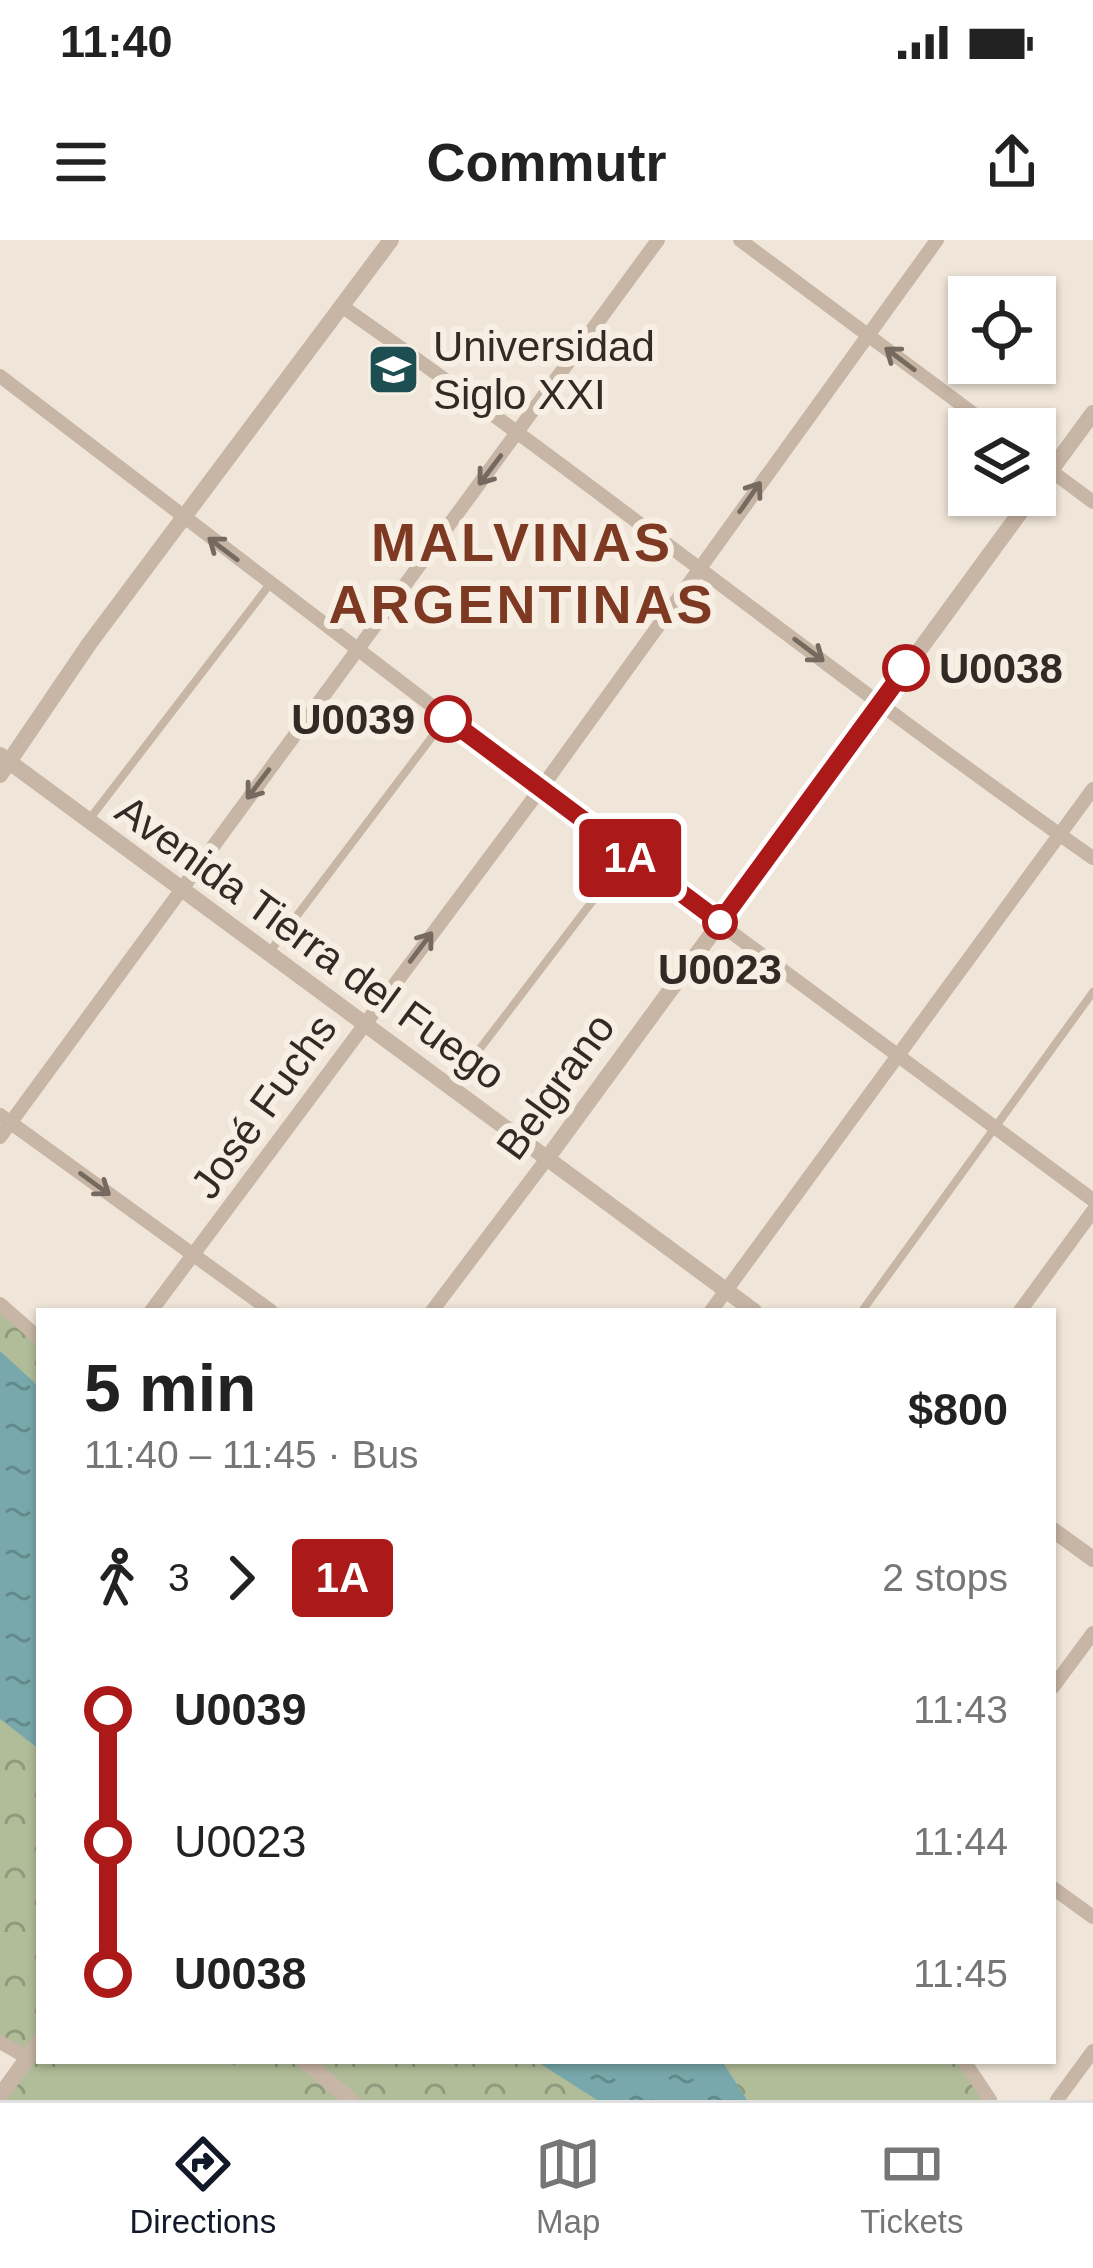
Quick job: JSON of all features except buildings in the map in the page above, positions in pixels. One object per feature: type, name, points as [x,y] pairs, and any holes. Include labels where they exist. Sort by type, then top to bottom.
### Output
[{"type":"street","points":[[3,764],[391,240]]},
{"type":"street","points":[[0,1137],[5,1119],[658,240]]},
{"type":"street","points":[[740,240],[966,408]]},
{"type":"street","name":"José Fuchs","points":[[153,1308],[542,787],[937,240]]},
{"type":"street","points":[[343,307],[519,431],[1093,858]]},
{"type":"street","points":[[0,376],[627,856],[1093,1200]]},
{"type":"street","name":"Belgrano","points":[[1056,451],[1093,413]]},
{"type":"street","points":[[1056,475],[1093,502]]},
{"type":"street","name":"Belgrano","points":[[434,1308],[1018,516]]},
{"type":"street","name":"Avenida Tierra del Fuego","points":[[3,764],[750,1308]]},
{"type":"street","points":[[714,1308],[1093,789]]},
{"type":"street","points":[[5,1119],[267,1308]]},
{"type":"street","points":[[1022,1308],[1093,1211]]},
{"type":"street","points":[[0,1304],[36,1335]]},
{"type":"street","points":[[1056,1532],[1093,1559]]},
{"type":"street","points":[[1056,1683],[1093,1633]]},
{"type":"street","points":[[1056,1890],[1093,1917]]},
{"type":"street","points":[[0,2042],[28,2058]]},
{"type":"street","points":[[0,2096],[36,2046]]},
{"type":"street","points":[[1057,2100],[1093,2051]]},
{"type":"street","points":[[309,2064],[351,2100]]},
{"type":"street","points":[[966,2064],[991,2100]]},
{"type":"lane","points":[[87,821],[270,584]]},
{"type":"lane","points":[[267,955],[447,717]]},
{"type":"lane","points":[[449,1089],[627,856]]},
{"type":"lane","points":[[864,1308],[1093,992]]},
{"type":"green space","points":[[0,1304],[36,1335],[36,2064],[966,2064],[990,2100],[0,2100],[27,2058],[0,2042]]},
{"type":"green space","points":[[72,2064],[232,2064],[282,2100],[46,2100]]},
{"type":"green space","points":[[741,2064],[947,2064],[970,2100],[763,2100]]},
{"type":"water","points":[[0,1351],[36,1386],[36,1747],[0,1719]]},
{"type":"water","points":[[541,2064],[724,2064],[747,2100],[597,2100]]},
{"type":"bus line","name":"1A","points":[[448,719],[720,922],[906,668]]},
{"type":"place","name":"Universidad Siglo XXI","points":[[394,370]]},
{"type":"place","name":"U0038","points":[[906,668]]},
{"type":"place","name":"U0039","points":[[448,719]]},
{"type":"place","name":"U0023","points":[[720,922]]},
{"type":"district","name":"MALVINAS ARGENTINAS","points":[[522,574]]}]
